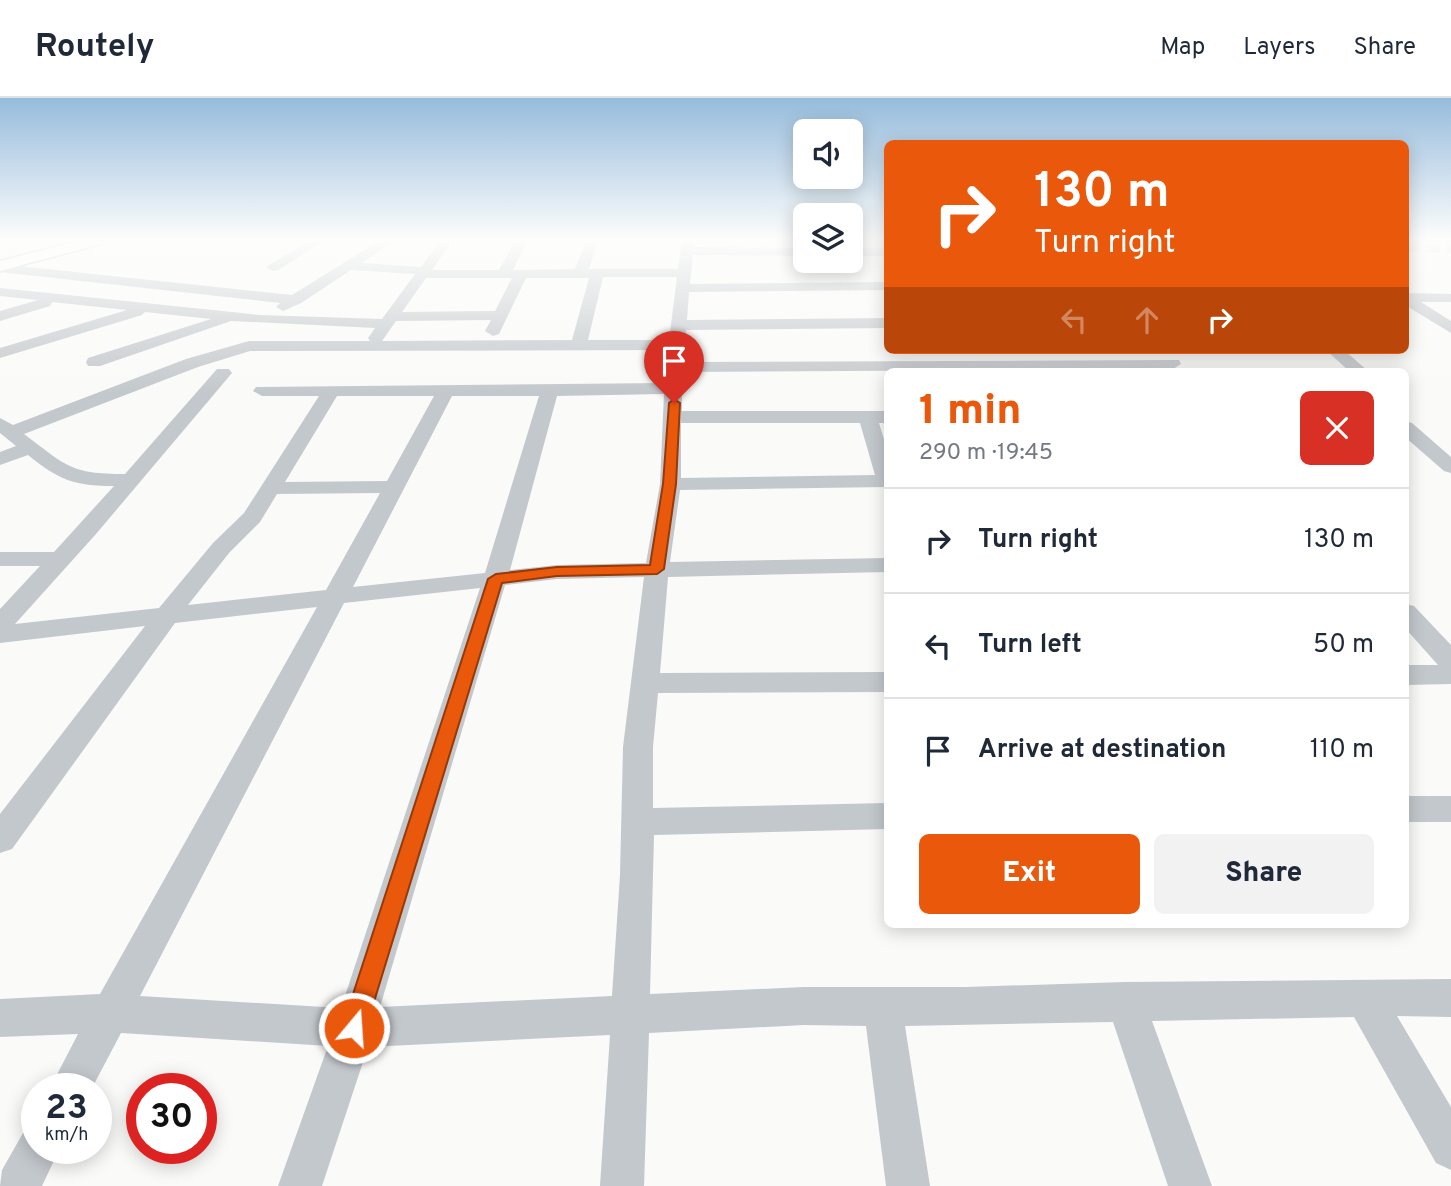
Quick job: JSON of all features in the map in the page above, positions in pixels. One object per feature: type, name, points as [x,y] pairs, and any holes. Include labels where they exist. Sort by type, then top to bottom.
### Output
[{"type":"street","points":[[0,292],[260,320],[313,323],[501,315]]},
{"type":"street","points":[[222,292],[296,300]]},
{"type":"street","points":[[260,320],[309,292]]},
{"type":"street","points":[[370,346],[410,292]]},
{"type":"street","points":[[487,345],[513,292]]},
{"type":"street","points":[[579,345],[592,292]]},
{"type":"street","points":[[622,1186],[632,1013],[638,747],[657,569],[670,484],[674,367],[682,292]]},
{"type":"street","points":[[777,292],[883,304]]},
{"type":"street","points":[[1409,298],[1451,298]]},
{"type":"street","points":[[0,316],[60,299]]},
{"type":"street","points":[[1409,301],[1451,328]]},
{"type":"street","points":[[679,325],[883,304]]},
{"type":"street","points":[[0,353],[149,309]]},
{"type":"street","points":[[84,355],[232,317]]},
{"type":"street","points":[[6,428],[313,323]]},
{"type":"street","points":[[54,337],[132,386]]},
{"type":"street","points":[[249,346],[676,345]]},
{"type":"street","points":[[1163,354],[1176,368]]},
{"type":"street","points":[[1322,354],[1338,368]]},
{"type":"street","points":[[1339,354],[1355,368]]},
{"type":"street","points":[[674,367],[913,362],[1176,368]]},
{"type":"street","points":[[0,624],[223,373]]},
{"type":"street","points":[[262,391],[674,388]]},
{"type":"street","points":[[78,1073],[446,391]]},
{"type":"street","points":[[300,1186],[354,1028],[496,579],[550,391]]},
{"type":"street","points":[[0,839],[167,615],[221,548],[252,516],[331,392]]},
{"type":"street","points":[[1409,413],[1451,449]]},
{"type":"street","points":[[674,417],[878,417],[884,460]]},
{"type":"street","points":[[6,428],[62,472],[89,480],[130,480]]},
{"type":"street","points":[[1409,430],[1451,467]]},
{"type":"street","points":[[0,459],[30,448]]},
{"type":"street","points":[[670,484],[884,481]]},
{"type":"street","points":[[271,488],[395,487]]},
{"type":"street","points":[[0,559],[60,559]]},
{"type":"street","points":[[0,634],[557,572],[884,565]]},
{"type":"street","points":[[1409,616],[1451,662]]},
{"type":"street","points":[[1409,675],[1451,674]]},
{"type":"street","points":[[645,683],[884,682]]},
{"type":"street","points":[[1409,809],[1451,809]]},
{"type":"street","points":[[637,822],[884,816]]},
{"type":"street","points":[[1365,998],[1451,1149]]},
{"type":"street","points":[[0,1018],[110,1013],[354,1028],[804,1006],[1451,998]]},
{"type":"street","points":[[1125,1001],[1190,1186]]},
{"type":"street","points":[[883,1007],[908,1186]]},
{"type":"street","points":[[18,1186],[30,1164]]},
{"type":"route","points":[[354,1028],[496,579],[557,572],[657,569],[667,488],[670,484],[674,403]]}]
